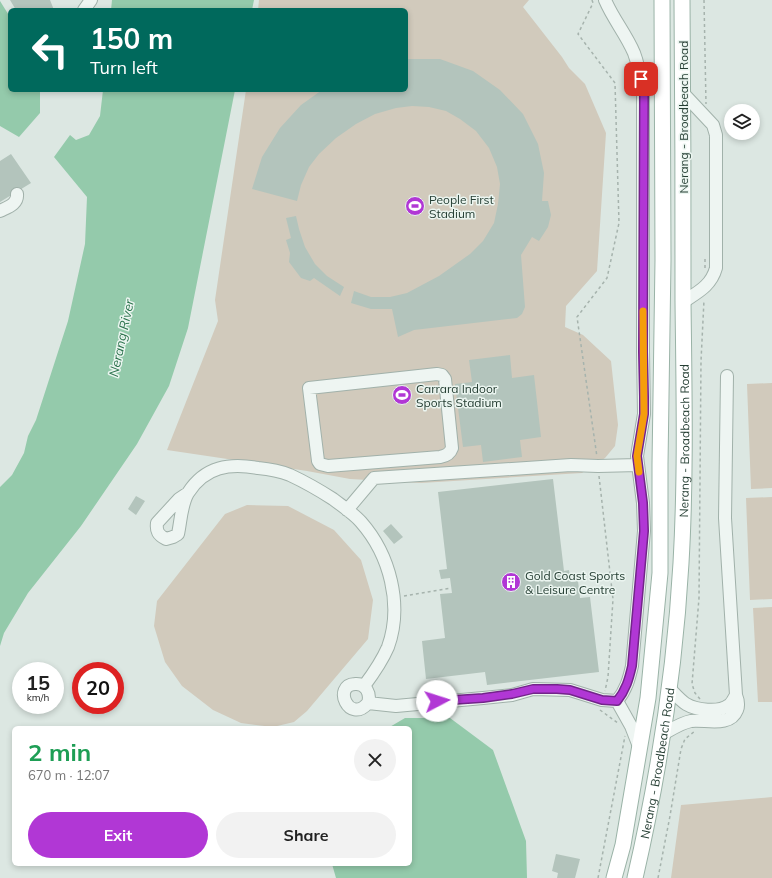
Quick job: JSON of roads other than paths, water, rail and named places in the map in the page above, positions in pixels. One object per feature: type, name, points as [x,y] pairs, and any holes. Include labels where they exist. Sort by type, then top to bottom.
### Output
[{"type":"main road","name":"Nerang - Broadbeach Road","points":[[614,878],[623,845],[648,698],[660,573],[663,267],[662,0]]},
{"type":"main road","name":"Nerang - Broadbeach Road","points":[[635,878],[650,809],[670,689],[681,563],[684,500],[682,0]]},
{"type":"street","points":[[605,0],[610,12],[634,53],[644,93],[644,414],[638,451],[644,531],[632,666],[623,694],[617,701]]},
{"type":"street","points":[[683,93],[706,116],[713,125],[716,135],[716,268],[714,277],[704,288],[683,302]]},
{"type":"street","points":[[0,211],[16,202],[17,194]]},
{"type":"street","points":[[437,374],[442,375],[445,379],[452,448],[448,455],[440,457],[373,462],[328,466],[320,464],[317,457],[309,388],[437,374]]},
{"type":"street","points":[[663,734],[693,721],[721,721],[731,718],[736,713],[738,705],[736,695],[725,518],[727,376]]},
{"type":"street","points":[[347,510],[374,478],[373,462]]},
{"type":"street","points":[[188,493],[196,483],[218,468],[230,465],[269,469],[289,475],[306,483],[347,510],[360,521],[378,547],[390,575],[394,608],[392,635],[387,649],[373,674],[364,686]]},
{"type":"street","points":[[374,478],[571,465],[638,465]]},
{"type":"street","points":[[356,683],[364,686],[369,696],[368,703],[361,709],[348,706],[344,699],[344,692],[349,686],[356,683]]},
{"type":"street","points":[[368,703],[396,706],[483,698],[512,694],[533,689],[570,690],[602,700],[617,701]]},
{"type":"street","points":[[670,689],[687,704],[698,708],[711,710],[721,709],[728,705],[736,695]]},
{"type":"street","points":[[617,701],[631,726],[640,749]]},
{"type":"water","points":[[112,0],[254,0],[252,8],[111,8]]},
{"type":"water","points":[[0,1],[8,14],[8,92],[40,92],[40,113],[19,137],[0,126]]},
{"type":"water","name":"Nerang River","points":[[103,92],[235,92],[188,328],[169,386],[137,444],[81,526],[28,593],[4,633],[0,646],[0,487],[12,475],[24,453],[28,436],[36,420],[68,321],[85,244],[87,197],[54,157],[70,135],[76,140],[89,135],[100,116]]},
{"type":"water","points":[[405,718],[450,718],[493,750],[526,841],[527,878],[336,878],[333,866],[412,866],[412,726],[391,726]]},
{"type":"place","name":"People First Stadium","points":[[415,206]]},
{"type":"place","name":"Carrara Indoor Sports Stadium","points":[[402,395]]},
{"type":"place","name":"Gold Coast Sports & Leisure Centre","points":[[511,582]]}]
